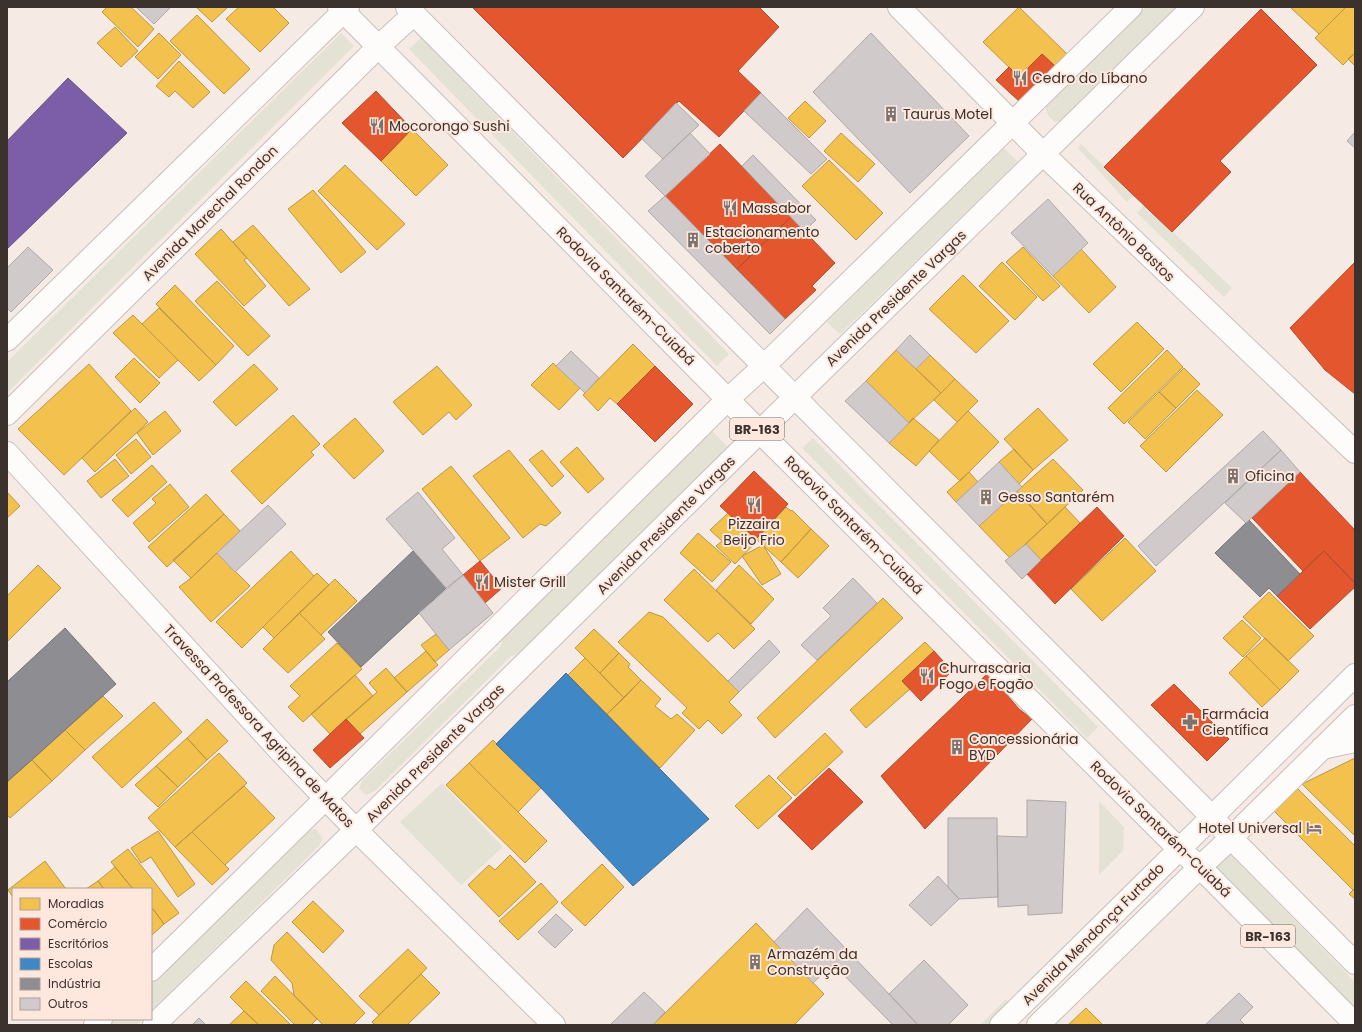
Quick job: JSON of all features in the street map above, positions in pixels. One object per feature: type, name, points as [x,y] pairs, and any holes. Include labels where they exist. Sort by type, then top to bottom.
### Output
[{"type":"main road","name":"Rua Antônio Bastos","points":[[899,7],[1012,124],[1355,452]]},
{"type":"main road","points":[[152,969],[728,399],[764,367],[1131,7]]},
{"type":"main road","name":"Avenida Presidente Vargas","points":[[154,1025],[356,830],[1193,7]]},
{"type":"main road","points":[[7,340],[344,8]]},
{"type":"main road","name":"Rodovia Santarém-Cuiabá","points":[[344,8],[379,46],[760,432],[1179,849],[1200,867],[1355,1024]]},
{"type":"main road","name":"Avenida Marechal Rondon","points":[[7,414],[379,46],[410,11]]},
{"type":"main road","name":"BR-163","points":[[410,11],[1212,817],[1355,963]]},
{"type":"main road","name":"Travessa Professora Agripina de Matos","points":[[7,453],[276,746],[356,830],[554,1025]]},
{"type":"main road","name":"Avenida Mendonça Furtado","points":[[1001,1025],[1212,817],[1352,685]]},
{"type":"main road","name":"Avenida Mendonça Furtado","points":[[1038,1025],[1355,716]]},
{"type":"main road","points":[[1322,748],[1355,742]]},
{"type":"shaded area","points":[[1146,7],[1181,7],[1065,121],[1056,122],[1051,119],[1047,113],[1046,105]]},
{"type":"shaded area","points":[[341,33],[354,46],[7,393],[7,362]]},
{"type":"shaded area","points":[[421,38],[729,354],[717,366],[409,49]]},
{"type":"shaded area","points":[[1081,144],[1134,195],[1127,202],[1078,148]]},
{"type":"shaded area","points":[[1004,148],[1018,162],[840,334],[827,322]]},
{"type":"shaded area","points":[[1145,205],[1232,288],[1224,297],[1137,213]]},
{"type":"shaded area","points":[[712,431],[728,447],[519,654],[511,656],[375,791],[366,795],[359,789],[362,781],[501,646],[503,638]]},
{"type":"shaded area","points":[[813,438],[1098,727],[1087,738],[802,448]]},
{"type":"shaded area","points":[[442,783],[503,847],[461,885],[400,822]]},
{"type":"shaded area","points":[[1099,801],[1124,827],[1123,851],[1099,875]]},
{"type":"shaded area","points":[[316,829],[323,838],[319,846],[152,1010],[152,982],[305,831]]},
{"type":"shaded area","points":[[1226,854],[1231,855],[1355,982],[1355,1009],[1216,869],[1214,863]]},
{"type":"shaded area","points":[[1006,999],[1013,1006],[994,1025],[980,1025]]},
{"type":"shaded area","points":[[113,1020],[142,1020],[137,1025],[108,1025]]},
{"type":"building: Moradias","points":[[107,7],[131,7],[154,29],[138,47],[102,12]]},
{"type":"building: Moradias","points":[[196,7],[228,7],[212,22]]},
{"type":"building: Moradias","points":[[239,7],[273,7],[289,23],[260,52],[226,19]]},
{"type":"building: Moradias","points":[[1019,7],[1067,54],[1055,66],[1042,54],[1019,77],[983,42]]},
{"type":"building: Moradias","points":[[1346,7],[1319,34],[1291,8]]},
{"type":"building: Moradias","points":[[1346,7],[1355,7],[1355,53],[1343,65],[1315,38]]},
{"type":"building: Moradias","points":[[197,15],[250,69],[224,94],[170,41]]},
{"type":"building: Moradias","points":[[115,27],[138,51],[121,67],[97,43]]},
{"type":"building: Moradias","points":[[159,33],[181,55],[158,79],[135,57]]},
{"type":"building: Moradias","points":[[1355,53],[1355,66],[1348,59]]},
{"type":"building: Moradias","points":[[179,61],[210,92],[193,108],[175,91],[169,97],[156,86]]},
{"type":"building: Moradias","points":[[805,101],[826,121],[809,138],[788,118]]},
{"type":"building: Moradias","points":[[412,129],[448,165],[416,196],[381,161]]},
{"type":"building: Moradias","points":[[841,133],[875,164],[858,182],[824,151]]},
{"type":"building: Moradias","points":[[829,160],[883,213],[856,240],[802,186]]},
{"type":"building: Moradias","points":[[345,165],[405,224],[377,250],[318,191]]},
{"type":"building: Moradias","points":[[313,190],[366,252],[341,273],[288,209]]},
{"type":"building: Moradias","points":[[253,225],[310,289],[289,306],[233,242]]},
{"type":"building: Moradias","points":[[221,229],[247,258],[244,260],[266,286],[244,306],[195,254]]},
{"type":"building: Moradias","points":[[1023,247],[1060,286],[1043,301],[1006,262]]},
{"type":"building: Moradias","points":[[1081,249],[1116,287],[1089,313],[1053,276]]},
{"type":"building: Moradias","points":[[1002,262],[1037,297],[1015,320],[979,286]]},
{"type":"building: Moradias","points":[[963,275],[1009,321],[976,353],[929,309]]},
{"type":"building: Moradias","points":[[217,281],[270,336],[248,356],[195,301]]},
{"type":"building: Moradias","points":[[175,285],[234,346],[216,365],[156,304]]},
{"type":"building: Moradias","points":[[159,308],[216,365],[199,381],[142,324]]},
{"type":"building: Moradias","points":[[133,315],[178,360],[159,378],[113,333]]},
{"type":"building: Moradias","points":[[1137,322],[1164,349],[1121,392],[1093,364]]},
{"type":"building: Moradias","points":[[633,344],[655,366],[617,404],[610,398],[598,411],[583,395]]},
{"type":"building: Moradias","points":[[896,350],[941,393],[909,423],[866,381]]},
{"type":"building: Moradias","points":[[1167,350],[1183,367],[1124,424],[1108,408]]},
{"type":"building: Moradias","points":[[930,355],[955,379],[941,393],[916,369]]},
{"type":"building: Moradias","points":[[134,358],[160,383],[140,403],[115,377]]},
{"type":"building: Moradias","points":[[553,363],[580,388],[559,410],[531,385]]},
{"type":"building: Moradias","points":[[89,364],[131,411],[64,475],[18,429]]},
{"type":"building: Moradias","points":[[254,364],[278,389],[236,426],[213,402]]},
{"type":"building: Moradias","points":[[437,366],[472,405],[456,420],[449,412],[423,435],[393,402]]},
{"type":"building: Moradias","points":[[1184,368],[1200,384],[1176,408],[1159,392]]},
{"type":"building: Moradias","points":[[955,379],[978,401],[957,422],[934,400]]},
{"type":"building: Moradias","points":[[1197,390],[1223,415],[1166,472],[1140,446]]},
{"type":"building: Moradias","points":[[1159,392],[1176,408],[1145,439],[1128,422]]},
{"type":"building: Moradias","points":[[135,408],[148,422],[95,472],[82,458]]},
{"type":"building: Moradias","points":[[1038,408],[1068,440],[1033,470],[1004,439]]},
{"type":"building: Moradias","points":[[165,411],[181,431],[153,455],[137,433]]},
{"type":"building: Moradias","points":[[968,411],[999,442],[960,481],[929,451]]},
{"type":"building: Moradias","points":[[293,415],[320,444],[311,452],[314,455],[262,504],[231,471]]},
{"type":"building: Moradias","points":[[355,418],[384,451],[354,479],[323,446]]},
{"type":"building: Moradias","points":[[913,418],[939,440],[916,466],[889,443]]},
{"type":"building: Moradias","points":[[136,439],[151,457],[131,474],[116,455]]},
{"type":"building: Moradias","points":[[577,447],[604,479],[588,493],[560,462]]},
{"type":"building: Moradias","points":[[1014,449],[1033,470],[1019,484],[999,462]]},
{"type":"building: Moradias","points":[[509,450],[561,513],[546,526],[540,524],[523,538],[473,476]]},
{"type":"building: Moradias","points":[[542,450],[564,476],[552,487],[529,460]]},
{"type":"building: Moradias","points":[[115,459],[129,476],[101,498],[87,481]]},
{"type":"building: Moradias","points":[[1053,459],[1083,490],[1047,524],[1017,491]]},
{"type":"building: Moradias","points":[[152,465],[167,482],[128,517],[112,500]]},
{"type":"building: Moradias","points":[[451,466],[510,538],[480,561],[422,489]]},
{"type":"building: Moradias","points":[[969,472],[978,482],[956,502],[947,492]]},
{"type":"building: Moradias","points":[[170,484],[189,507],[149,542],[133,523],[156,503],[152,499]]},
{"type":"building: Moradias","points":[[1017,491],[1047,524],[1010,558],[979,526]]},
{"type":"building: Moradias","points":[[7,492],[20,506],[7,518]]},
{"type":"building: Moradias","points":[[206,494],[224,514],[167,567],[148,547]]},
{"type":"building: Moradias","points":[[786,507],[791,511],[792,510],[811,529],[781,562],[756,539]]},
{"type":"building: Moradias","points":[[1065,507],[1080,523],[1041,560],[1026,544]]},
{"type":"building: Moradias","points":[[728,513],[758,540],[735,564],[716,546],[722,541],[710,530]]},
{"type":"building: Moradias","points":[[224,514],[240,531],[191,578],[173,560]]},
{"type":"building: Moradias","points":[[811,529],[829,546],[798,578],[781,562]]},
{"type":"building: Moradias","points":[[698,533],[731,562],[712,582],[680,553]]},
{"type":"building: Moradias","points":[[1125,538],[1156,571],[1102,621],[1071,589]]},
{"type":"building: Moradias","points":[[763,545],[781,574],[762,585],[742,556]]},
{"type":"building: Moradias","points":[[291,551],[314,576],[242,648],[216,622]]},
{"type":"building: Moradias","points":[[217,553],[250,586],[211,622],[179,587],[191,578]]},
{"type":"building: Moradias","points":[[38,565],[61,588],[7,642],[7,596]]},
{"type":"building: Moradias","points":[[739,565],[774,599],[751,624],[716,590]]},
{"type":"building: Moradias","points":[[694,569],[755,629],[734,649],[718,633],[708,642],[664,600]]},
{"type":"building: Moradias","points":[[317,573],[329,585],[274,638],[263,627]]},
{"type":"building: Moradias","points":[[335,579],[357,601],[321,635],[299,613]]},
{"type":"building: Moradias","points":[[1269,592],[1314,636],[1288,661],[1243,617]]},
{"type":"building: Moradias","points":[[883,598],[903,618],[775,738],[757,718]]},
{"type":"building: Moradias","points":[[649,612],[663,617],[739,692],[729,702],[742,715],[722,734],[708,720],[699,729],[682,713],[687,708],[618,642]]},
{"type":"building: Moradias","points":[[299,613],[325,639],[288,673],[263,649]]},
{"type":"building: Moradias","points":[[1242,620],[1261,638],[1243,657],[1223,638]]},
{"type":"building: Moradias","points":[[594,629],[619,653],[600,673],[575,648]]},
{"type":"building: Moradias","points":[[436,634],[449,650],[435,662],[421,645]]},
{"type":"building: Moradias","points":[[1265,638],[1299,671],[1280,690],[1246,656]]},
{"type":"building: Moradias","points":[[925,642],[934,651],[902,681],[910,689],[866,728],[850,710]]},
{"type":"building: Moradias","points":[[337,643],[362,669],[303,722],[288,707],[300,696],[290,686]]},
{"type":"building: Moradias","points":[[426,651],[438,665],[407,692],[394,678]]},
{"type":"building: Moradias","points":[[619,653],[630,664],[628,667],[641,680],[624,698],[600,673]]},
{"type":"building: Moradias","points":[[1246,656],[1280,690],[1262,707],[1229,673]]},
{"type":"building: Moradias","points":[[585,658],[624,698],[607,714],[568,675]]},
{"type":"building: Moradias","points":[[386,668],[407,692],[360,734],[346,719],[377,692],[369,683]]},
{"type":"building: Moradias","points":[[355,675],[373,696],[330,734],[311,714]]},
{"type":"building: Moradias","points":[[641,680],[661,699],[655,706],[671,719],[677,714],[695,730],[660,768],[607,714]]},
{"type":"building: Moradias","points":[[103,696],[123,716],[85,750],[65,730]]},
{"type":"building: Moradias","points":[[154,702],[182,732],[122,788],[92,757]]},
{"type":"building: Moradias","points":[[207,719],[228,741],[207,760],[187,738]]},
{"type":"building: Moradias","points":[[65,730],[85,750],[52,781],[32,760]]},
{"type":"building: Moradias","points":[[825,733],[843,752],[795,796],[777,778]]},
{"type":"building: Moradias","points":[[187,738],[207,760],[178,787],[156,766]]},
{"type":"building: Moradias","points":[[493,740],[541,788],[518,812],[469,763]]},
{"type":"building: Moradias","points":[[219,753],[247,783],[175,847],[148,818]]},
{"type":"building: Moradias","name":"Hotel Universal","points":[[1355,758],[1355,836],[1302,784]]},
{"type":"building: Moradias","points":[[32,760],[52,781],[10,818],[7,815],[7,782]]},
{"type":"building: Moradias","points":[[469,763],[547,841],[525,863],[446,785]]},
{"type":"building: Moradias","points":[[156,766],[178,787],[158,807],[135,785]]},
{"type":"building: Moradias","points":[[769,775],[792,798],[758,829],[735,806]]},
{"type":"building: Moradias","points":[[244,786],[275,818],[225,865],[192,832]]},
{"type":"building: Moradias","name":"Hotel Universal","points":[[1297,788],[1355,846],[1355,888],[1353,890],[1273,810]]},
{"type":"building: Moradias","points":[[158,831],[195,884],[178,897],[151,857],[141,863],[131,848]]},
{"type":"building: Moradias","points":[[192,832],[229,869],[212,885],[175,847]]},
{"type":"building: Moradias","points":[[128,849],[179,913],[164,924],[152,910],[152,888],[132,888],[111,862]]},
{"type":"building: Moradias","points":[[510,855],[536,882],[499,917],[468,885],[489,865],[495,870]]},
{"type":"building: Moradias","points":[[45,861],[65,888],[12,888],[12,896],[8,890]]},
{"type":"building: Moradias","points":[[602,864],[624,887],[585,926],[561,903]]},
{"type":"building: Moradias","points":[[115,867],[132,888],[103,888],[98,881]]},
{"type":"building: Moradias","points":[[98,881],[103,888],[88,888]]},
{"type":"building: Moradias","points":[[541,883],[558,902],[518,940],[499,921]]},
{"type":"building: Moradias","points":[[1355,888],[1355,899],[1349,894]]},
{"type":"building: Moradias","points":[[313,901],[344,931],[323,953],[292,922]]},
{"type":"building: Moradias","points":[[152,910],[164,924],[152,935]]},
{"type":"building: Moradias","name":"Armazém da Construção","points":[[756,923],[824,994],[794,1025],[653,1025]]},
{"type":"building: Moradias","points":[[287,932],[365,1013],[353,1025],[323,1025],[294,995],[292,983],[271,960],[274,945]]},
{"type":"building: Moradias","points":[[408,949],[427,968],[379,1015],[359,996]]},
{"type":"building: Moradias","points":[[421,974],[440,993],[407,1025],[375,1025],[372,1022]]},
{"type":"building: Moradias","points":[[275,976],[317,1019],[311,1025],[295,1025],[261,991]]},
{"type":"building: Moradias","points":[[246,981],[291,1025],[259,1025],[244,1011],[230,997]]},
{"type":"building: Moradias","points":[[1086,1008],[1103,1025],[1068,1025]]},
{"type":"building: Moradias","points":[[244,1011],[259,1025],[229,1025]]},
{"type":"building: Comércio","points":[[472,7],[759,7],[779,27],[738,71],[761,93],[719,137],[679,101],[623,158]]},
{"type":"building: Comércio","points":[[1261,9],[1317,65],[1220,161],[1231,172],[1172,232],[1104,167]]},
{"type":"building: Comércio","name":"Cedro do Líbano","points":[[1042,54],[1055,66],[1020,102],[996,80],[1009,67],[1019,77]]},
{"type":"building: Comércio","name":"Mocorongo Sushi","points":[[376,91],[412,129],[381,161],[342,123]]},
{"type":"building: Comércio","name":"Massabor","points":[[720,144],[791,217],[737,269],[665,196]]},
{"type":"building: Comércio","name":"Massabor","points":[[791,217],[835,263],[812,286],[816,290],[785,319],[737,269]]},
{"type":"building: Comércio","points":[[1355,262],[1355,394],[1325,370],[1290,328]]},
{"type":"building: Comércio","points":[[655,366],[693,404],[655,442],[617,404]]},
{"type":"building: Comércio","name":"Pizzaira Beijo Frio","points":[[754,471],[788,504],[756,539],[720,506]]},
{"type":"building: Comércio","points":[[1300,472],[1355,530],[1355,583],[1324,551],[1303,571],[1252,518]]},
{"type":"building: Comércio","points":[[1097,507],[1124,536],[1055,604],[1027,574]]},
{"type":"building: Comércio","points":[[1324,551],[1355,583],[1355,587],[1310,629],[1277,596]]},
{"type":"building: Comércio","name":"Mister Grill","points":[[480,561],[502,588],[485,603],[463,575]]},
{"type":"building: Comércio","name":"Churrascaria Fogo e Fogão","points":[[934,651],[952,671],[921,701],[902,681]]},
{"type":"building: Comércio","name":"Concessionária BYD","points":[[988,673],[1019,709],[1032,719],[925,829],[881,776]]},
{"type":"building: Comércio","name":"Farmácia Científica","points":[[1174,684],[1229,739],[1207,761],[1151,705]]},
{"type":"building: Comércio","points":[[346,719],[364,738],[330,768],[313,750]]},
{"type":"building: Comércio","points":[[829,768],[863,802],[812,850],[778,816]]},
{"type":"building: Escritórios","points":[[68,78],[127,133],[7,249],[7,141]]},
{"type":"building: Escolas","points":[[566,673],[709,819],[633,886],[541,788],[496,744]]},
{"type":"building: Indústria","points":[[1249,520],[1300,574],[1277,596],[1269,588],[1260,597],[1215,553]]},
{"type":"building: Indústria","points":[[413,551],[446,588],[361,667],[328,632]]},
{"type":"building: Indústria","points":[[65,628],[116,684],[7,782],[7,682]]},
{"type":"building: Outros","points":[[136,7],[171,7],[154,24]]},
{"type":"building: Outros","name":"Taurus Motel","points":[[871,33],[969,136],[910,193],[813,92]]},
{"type":"building: Outros","points":[[761,93],[827,159],[811,174],[744,111]]},
{"type":"building: Outros","points":[[676,103],[699,125],[663,159],[642,139]]},
{"type":"building: Outros","points":[[1355,132],[1355,148],[1347,141]]},
{"type":"building: Outros","points":[[690,133],[710,154],[665,196],[645,176]]},
{"type":"building: Outros","points":[[753,155],[816,220],[804,231],[742,166]]},
{"type":"building: Outros","name":"Estacionamento coberto","points":[[665,196],[785,319],[770,334],[648,211]]},
{"type":"building: Outros","points":[[1048,199],[1088,243],[1053,276],[1011,233]]},
{"type":"building: Outros","points":[[28,247],[53,270],[11,312],[7,308],[7,268]]},
{"type":"building: Outros","points":[[910,335],[930,355],[916,369],[896,350]]},
{"type":"building: Outros","points":[[571,351],[599,378],[585,393],[556,366]]},
{"type":"building: Outros","points":[[866,381],[909,423],[889,443],[845,401]]},
{"type":"building: Outros","name":"Oficina","points":[[1263,431],[1281,450],[1156,566],[1138,546]]},
{"type":"building: Outros","points":[[1281,450],[1300,472],[1246,523],[1225,503]]},
{"type":"building: Outros","name":"Gesso Santarém","points":[[999,462],[1022,487],[979,526],[956,502]]},
{"type":"building: Outros","points":[[418,492],[455,538],[442,549],[463,575],[446,588],[386,519]]},
{"type":"building: Outros","points":[[268,505],[286,524],[235,572],[217,553]]},
{"type":"building: Outros","points":[[1026,544],[1041,560],[1022,579],[1005,561]]},
{"type":"building: Outros","points":[[463,575],[493,613],[449,650],[419,613]]},
{"type":"building: Outros","points":[[853,578],[877,603],[817,660],[801,645],[831,616],[823,608]]},
{"type":"building: Outros","points":[[769,640],[780,652],[739,692],[728,681]]},
{"type":"building: Outros","points":[[1027,800],[1066,802],[1062,913],[1028,915],[1028,905],[998,907],[997,836],[1027,837]]},
{"type":"building: Outros","points":[[948,818],[997,818],[998,897],[959,899],[948,887]]},
{"type":"building: Outros","points":[[938,876],[959,899],[931,926],[909,905]]},
{"type":"building: Outros","points":[[807,908],[918,1025],[893,1025],[833,964],[813,983],[774,942]]},
{"type":"building: Outros","points":[[556,914],[573,930],[555,948],[538,932]]},
{"type":"building: Outros","points":[[924,960],[968,1005],[948,1025],[918,1025],[889,994]]},
{"type":"building: Outros","points":[[644,992],[665,1012],[653,1025],[610,1025]]},
{"type":"building: Outros","points":[[1239,993],[1253,1007],[1240,1020],[1245,1025],[1205,1025]]},
{"type":"building: Outros","points":[[199,1018],[206,1025],[192,1025]]},
{"type":"place","name":"Cedro do Líbano","points":[[1020,78]]},
{"type":"place","name":"Taurus Motel","points":[[891,114]]},
{"type":"place","name":"Mocorongo Sushi","points":[[377,126]]},
{"type":"place","name":"Massabor","points":[[730,208]]},
{"type":"place","name":"Estacionamento coberto","points":[[693,240]]},
{"type":"place","name":"Oficina","points":[[1233,476]]},
{"type":"place","name":"Gesso Santarém","points":[[986,497]]},
{"type":"place","name":"Pizzaira Beijo Frio","points":[[754,505]]},
{"type":"place","name":"Mister Grill","points":[[482,582]]},
{"type":"place","name":"Churrascaria Fogo e Fogão","points":[[927,676]]},
{"type":"place","name":"Farmácia Científica","points":[[1190,722]]},
{"type":"place","name":"Concessionária BYD","points":[[957,747]]},
{"type":"place","name":"Hotel Universal","points":[[1314,828]]},
{"type":"place","name":"Armazém da Construção","points":[[755,962]]}]
